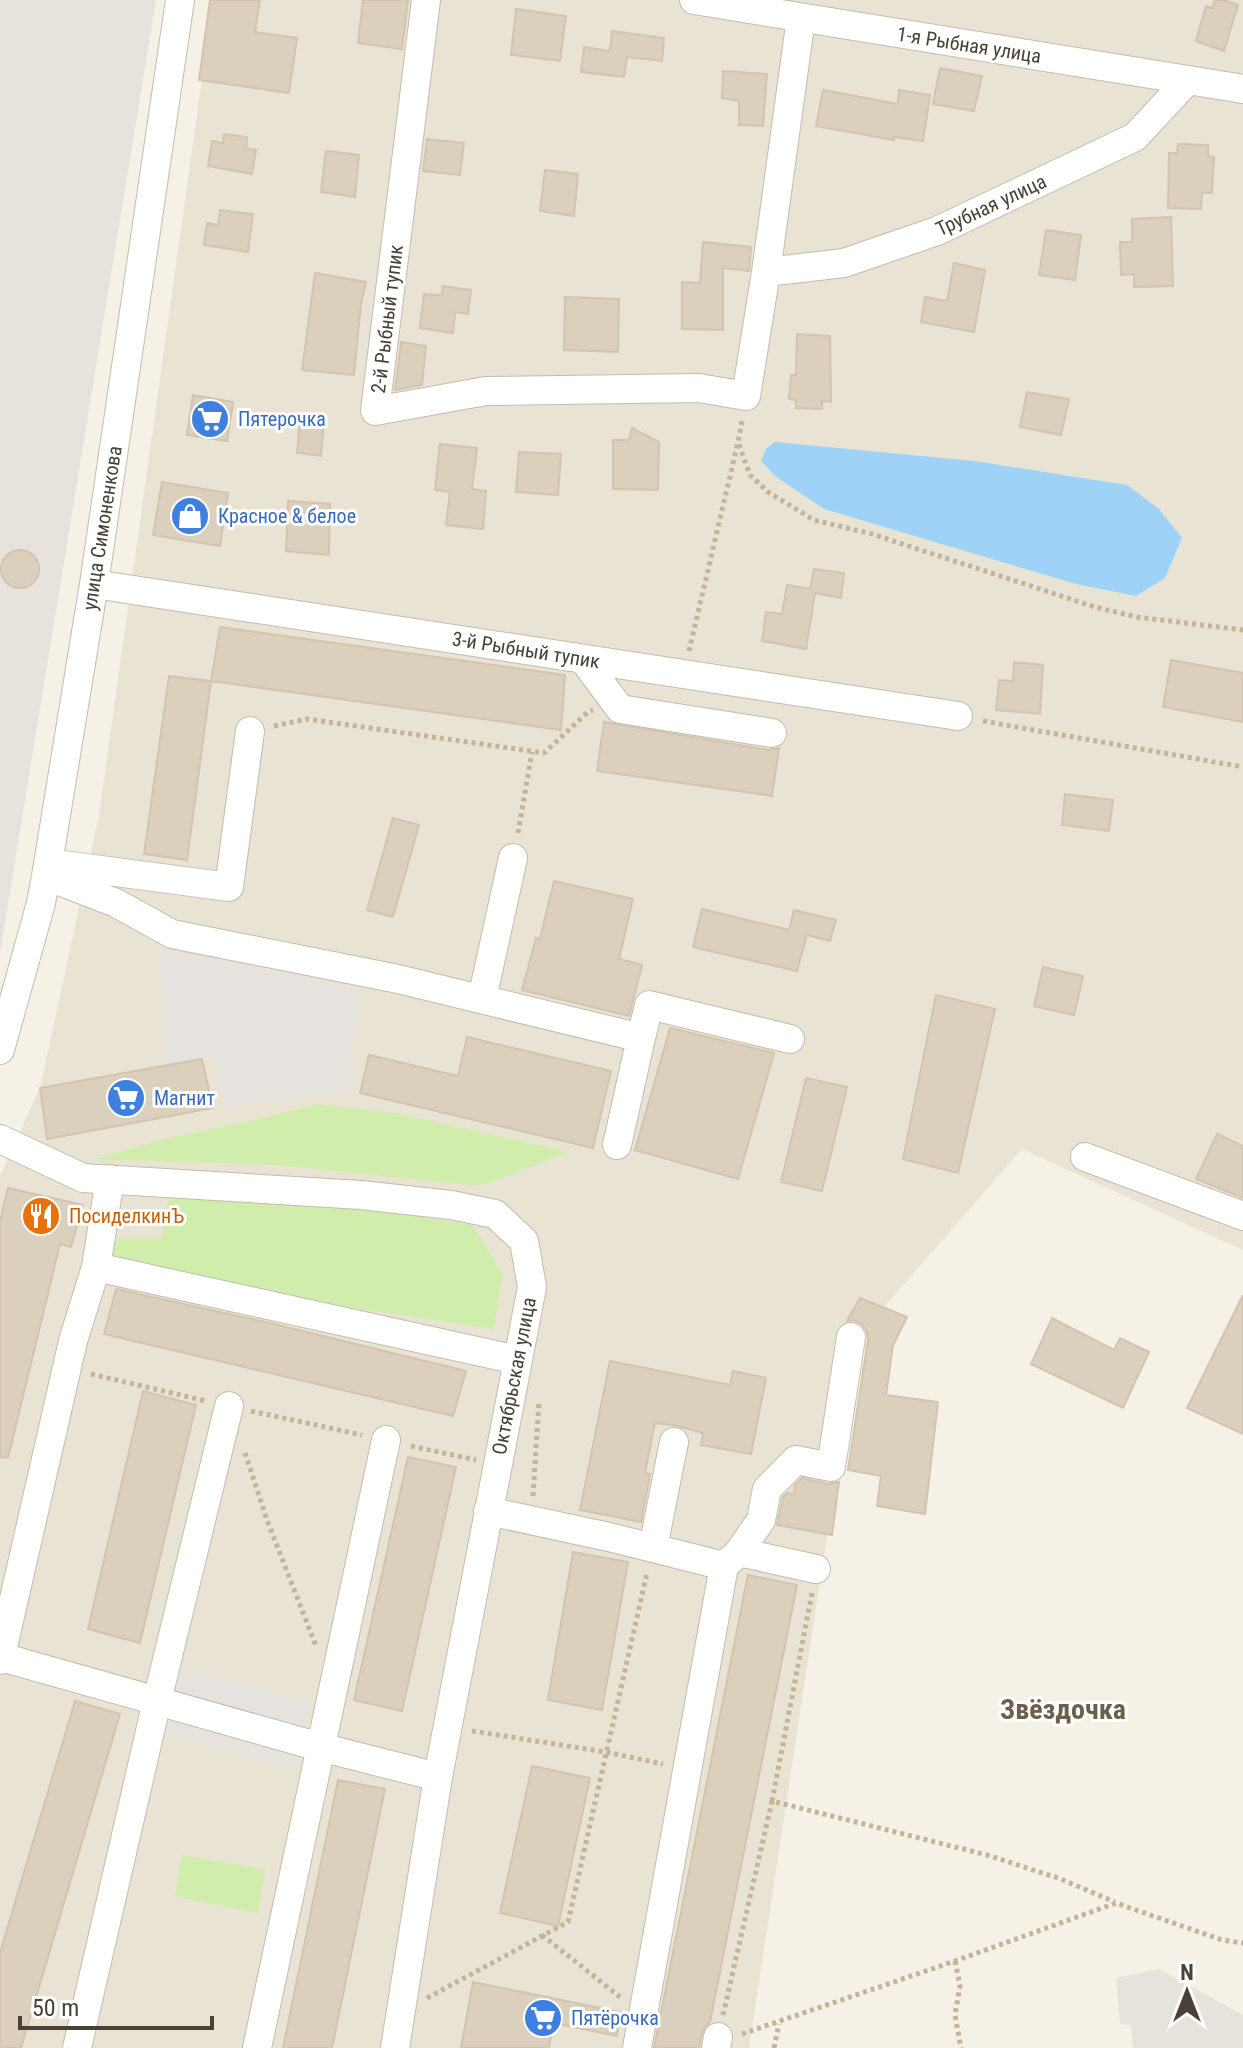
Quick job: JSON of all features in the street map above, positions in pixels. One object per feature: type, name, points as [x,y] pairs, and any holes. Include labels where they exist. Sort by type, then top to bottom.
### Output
[{"type":"street","name":"улица Симоненкова","points":[[0,1050],[41,903],[47,869],[94,584],[180,0]]},
{"type":"street","name":"2-й Рыбный тупик","points":[[426,0],[375,411],[486,391],[699,388],[746,396]]},
{"type":"street","name":"1-я Рыбная улица","points":[[694,0],[1243,89]]},
{"type":"street","points":[[746,396],[801,18]]},
{"type":"street","name":"Трубная улица","points":[[766,272],[844,263],[937,231],[1135,137],[1187,81]]},
{"type":"street","name":"3-й Рыбный тупик","points":[[94,584],[958,716]]},
{"type":"street","points":[[583,659],[620,709],[772,733]]},
{"type":"street","points":[[47,869],[229,887],[250,731]]},
{"type":"street","points":[[482,999],[513,858]]},
{"type":"street","points":[[47,869],[172,934],[398,979],[641,1038]]},
{"type":"street","points":[[617,1145],[649,1005],[790,1039]]},
{"type":"street","name":"Октябрьская улица","points":[[0,1139],[83,1178],[361,1195],[451,1205],[495,1214],[524,1241],[532,1287],[438,1777],[395,2048]]},
{"type":"street","points":[[1085,1157],[1243,1216]]},
{"type":"street","points":[[110,1179],[96,1267],[67,1368],[0,1658],[438,1777]]},
{"type":"street","points":[[96,1267],[517,1360]]},
{"type":"street","points":[[637,2048],[687,1769],[732,1559],[761,1520],[767,1489],[796,1460],[831,1467],[851,1337]]},
{"type":"street","points":[[77,2048],[229,1406]]},
{"type":"street","points":[[257,2048],[386,1440]]},
{"type":"street","points":[[653,1548],[674,1442]]},
{"type":"street","points":[[488,1511],[653,1548],[816,1569]]},
{"type":"path","points":[[684,675],[746,396]]},
{"type":"path","points":[[738,442],[750,475],[768,492],[814,520],[872,534],[1095,607],[1137,617],[1243,630]]},
{"type":"path","points":[[250,731],[307,719],[544,753],[588,712],[615,702]]},
{"type":"path","points":[[958,716],[1243,767]]},
{"type":"path","points":[[513,858],[532,752]]},
{"type":"path","points":[[67,1368],[497,1465]]},
{"type":"path","points":[[532,1521],[539,1401]]},
{"type":"path","points":[[244,1449],[267,1520],[316,1646],[331,1696]]},
{"type":"path","points":[[401,2012],[568,1922],[653,1548]]},
{"type":"path","points":[[816,1569],[772,1801],[717,2042],[748,2034],[1116,1903]]},
{"type":"path","points":[[448,1727],[606,1752],[687,1769]]},
{"type":"path","points":[[772,1801],[987,1855],[1058,1878],[1116,1903],[1222,1940],[1243,1943]]},
{"type":"path","points":[[542,1935],[643,2016]]},
{"type":"path","points":[[955,1961],[960,1986],[955,2015],[961,2048]]},
{"type":"path","points":[[774,2048],[779,2023]]},
{"type":"shaded area","points":[[0,0],[156,0],[0,953]]},
{"type":"shaded area","points":[[213,0],[1243,0],[1243,1250],[1022,1149],[857,1338],[749,2048],[0,2048],[0,1176],[40,1088],[99,815]]},
{"type":"shaded area","points":[[160,948],[358,988],[348,1091],[224,1108],[215,1057],[164,1065]]},
{"type":"shaded area","points":[[179,1667],[311,1702],[296,1770],[162,1733]]},
{"type":"shaded area","points":[[1159,1969],[1243,2015],[1243,2048],[1133,2048],[1131,2025],[1120,2024],[1116,1978]]},
{"type":"green space","points":[[317,1104],[395,1113],[569,1152],[480,1186],[277,1165],[94,1159],[173,1137]]},
{"type":"green space","points":[[170,1194],[368,1209],[472,1225],[503,1274],[493,1329],[354,1308],[108,1263],[114,1238],[161,1238]]},
{"type":"green space","points":[[182,1855],[265,1870],[258,1913],[175,1896]]},
{"type":"water","points":[[775,442],[974,461],[1127,485],[1159,509],[1182,538],[1165,578],[1136,596],[1076,584],[824,509],[775,476],[761,461],[766,449]]},
{"type":"building","points":[[210,0],[260,0],[255,32],[297,38],[289,93],[199,80]]},
{"type":"building","points":[[363,0],[408,0],[402,49],[358,43]]},
{"type":"building","points":[[1215,0],[1238,5],[1224,51],[1196,41],[1206,6],[1212,8]]},
{"type":"building","points":[[516,9],[566,16],[560,61],[511,55]]},
{"type":"building","points":[[612,31],[664,38],[662,61],[627,57],[624,77],[581,72],[584,47],[610,51]]},
{"type":"building","points":[[940,68],[982,76],[974,111],[933,104]]},
{"type":"building","points":[[723,71],[767,74],[763,126],[739,125],[739,101],[722,98]]},
{"type":"building","points":[[823,90],[898,104],[899,90],[930,95],[923,141],[894,137],[894,140],[816,126]]},
{"type":"building","points":[[224,134],[247,137],[246,148],[256,150],[252,174],[208,166],[212,141],[223,143]]},
{"type":"building","points":[[427,139],[464,143],[460,175],[423,171]]},
{"type":"building","points":[[1178,144],[1208,145],[1208,156],[1214,157],[1212,193],[1202,193],[1201,209],[1168,208],[1169,153],[1177,153]]},
{"type":"building","points":[[326,151],[359,155],[355,197],[321,192]]},
{"type":"building","points":[[545,170],[578,174],[574,216],[540,211]]},
{"type":"building","points":[[220,210],[253,214],[248,252],[204,245],[207,223],[218,225]]},
{"type":"building","points":[[1171,217],[1173,286],[1134,287],[1134,274],[1121,275],[1120,242],[1132,242],[1132,219]]},
{"type":"building","points":[[1046,230],[1081,235],[1075,280],[1039,275]]},
{"type":"building","points":[[703,242],[751,247],[749,271],[723,268],[723,330],[682,329],[682,282],[700,283]]},
{"type":"building","points":[[954,263],[985,270],[974,332],[921,322],[925,297],[947,301]]},
{"type":"building","points":[[315,273],[366,282],[354,375],[302,370]]},
{"type":"building","points":[[443,286],[471,290],[468,314],[455,312],[453,333],[420,328],[424,294],[442,295]]},
{"type":"building","points":[[565,297],[619,299],[618,352],[564,350]]},
{"type":"building","points":[[797,334],[830,336],[831,402],[822,401],[822,409],[796,408],[796,400],[789,399],[791,375],[796,375]]},
{"type":"building","points":[[401,342],[426,346],[422,385],[395,390]]},
{"type":"building","points":[[1027,392],[1069,399],[1061,435],[1020,427]]},
{"type":"building","points":[[193,395],[233,402],[227,441],[187,435]]},
{"type":"building","points":[[300,419],[324,421],[321,456],[297,453]]},
{"type":"building","points":[[632,428],[659,442],[658,490],[613,489],[613,440],[629,440]]},
{"type":"building","points":[[440,444],[477,448],[472,489],[486,491],[483,529],[446,525],[450,492],[435,490]]},
{"type":"building","points":[[519,452],[561,454],[558,495],[516,492]]},
{"type":"building","points":[[162,482],[228,493],[220,546],[153,535]]},
{"type":"building","points":[[288,501],[330,504],[329,555],[286,551]]},
{"type":"building","points":[[20,550],[34,555],[39,569],[34,583],[20,588],[6,583],[1,569],[6,555]]},
{"type":"building","points":[[814,569],[844,573],[841,598],[815,593],[806,649],[762,641],[766,612],[782,614],[787,585],[810,589]]},
{"type":"building","points":[[220,627],[565,675],[561,730],[211,681]]},
{"type":"building","points":[[1171,660],[1243,673],[1243,722],[1163,707]]},
{"type":"building","points":[[1014,662],[1043,665],[1040,714],[996,710],[999,680],[1013,681]]},
{"type":"building","points":[[169,676],[211,681],[187,860],[144,854]]},
{"type":"building","points":[[604,722],[769,750],[779,748],[772,796],[597,771]]},
{"type":"building","points":[[1065,794],[1113,800],[1109,831],[1062,825]]},
{"type":"building","points":[[393,818],[419,825],[393,917],[367,910]]},
{"type":"building","points":[[554,881],[633,899],[619,959],[642,965],[629,1016],[522,990],[536,938],[540,939]]},
{"type":"building","points":[[702,909],[789,930],[794,910],[836,920],[830,941],[807,935],[797,971],[693,947]]},
{"type":"building","points":[[1043,967],[1083,976],[1074,1015],[1034,1006]]},
{"type":"building","points":[[936,995],[995,1009],[958,1173],[903,1159]]},
{"type":"building","points":[[670,1028],[774,1053],[738,1179],[635,1150]]},
{"type":"building","points":[[467,1037],[611,1071],[593,1148],[360,1093],[369,1055],[458,1076]]},
{"type":"building","name":"Магнит","points":[[202,1059],[213,1108],[47,1139],[40,1088]]},
{"type":"building","points":[[806,1078],[847,1087],[822,1191],[781,1182]]},
{"type":"building","points":[[1217,1134],[1243,1146],[1243,1198],[1196,1179]]},
{"type":"building","points":[[8,1188],[83,1205],[71,1247],[60,1244],[8,1458],[0,1457],[0,1221]]},
{"type":"building","points":[[116,1289],[466,1371],[453,1416],[104,1334]]},
{"type":"building","points":[[1243,1295],[1243,1434],[1187,1408]]},
{"type":"building","points":[[860,1298],[907,1317],[893,1345],[886,1395],[938,1402],[925,1514],[877,1506],[881,1476],[848,1470],[868,1339],[862,1324],[847,1321]]},
{"type":"building","points":[[1052,1318],[1114,1350],[1120,1338],[1149,1352],[1123,1408],[1031,1364]]},
{"type":"building","points":[[610,1361],[730,1385],[733,1371],[766,1378],[751,1454],[701,1445],[703,1433],[655,1423],[645,1473],[650,1474],[641,1522],[580,1510]]},
{"type":"building","points":[[143,1391],[196,1405],[140,1643],[88,1629]]},
{"type":"building","points":[[408,1457],[456,1467],[402,1711],[354,1700]]},
{"type":"building","points":[[802,1478],[828,1484],[839,1482],[832,1535],[777,1525],[783,1497],[787,1493],[794,1494],[795,1485]]},
{"type":"building","points":[[573,1552],[628,1562],[602,1710],[548,1700]]},
{"type":"building","points":[[748,1575],[797,1585],[710,2022],[702,2033],[699,2048],[654,2048]]},
{"type":"building","points":[[75,1701],[120,1714],[21,2048],[0,2048],[0,1953]]},
{"type":"building","points":[[532,1766],[590,1778],[558,1926],[500,1913]]},
{"type":"building","points":[[338,1780],[385,1789],[332,2048],[283,2048]]},
{"type":"building","name":"Пятёрочка","points":[[473,1982],[620,2012],[617,2036],[553,2023],[549,2048],[461,2048]]},
{"type":"place","name":"Пятерочка","points":[[210,419]]},
{"type":"place","name":"Красное & белое","points":[[190,516]]},
{"type":"place","name":"Магнит","points":[[126,1098]]},
{"type":"place","name":"ПосиделкинЪ","points":[[41,1216]]},
{"type":"place","name":"Пятёрочка","points":[[543,2018]]},
{"type":"district","name":"Звёздочка","points":[[1063,1709]]}]
